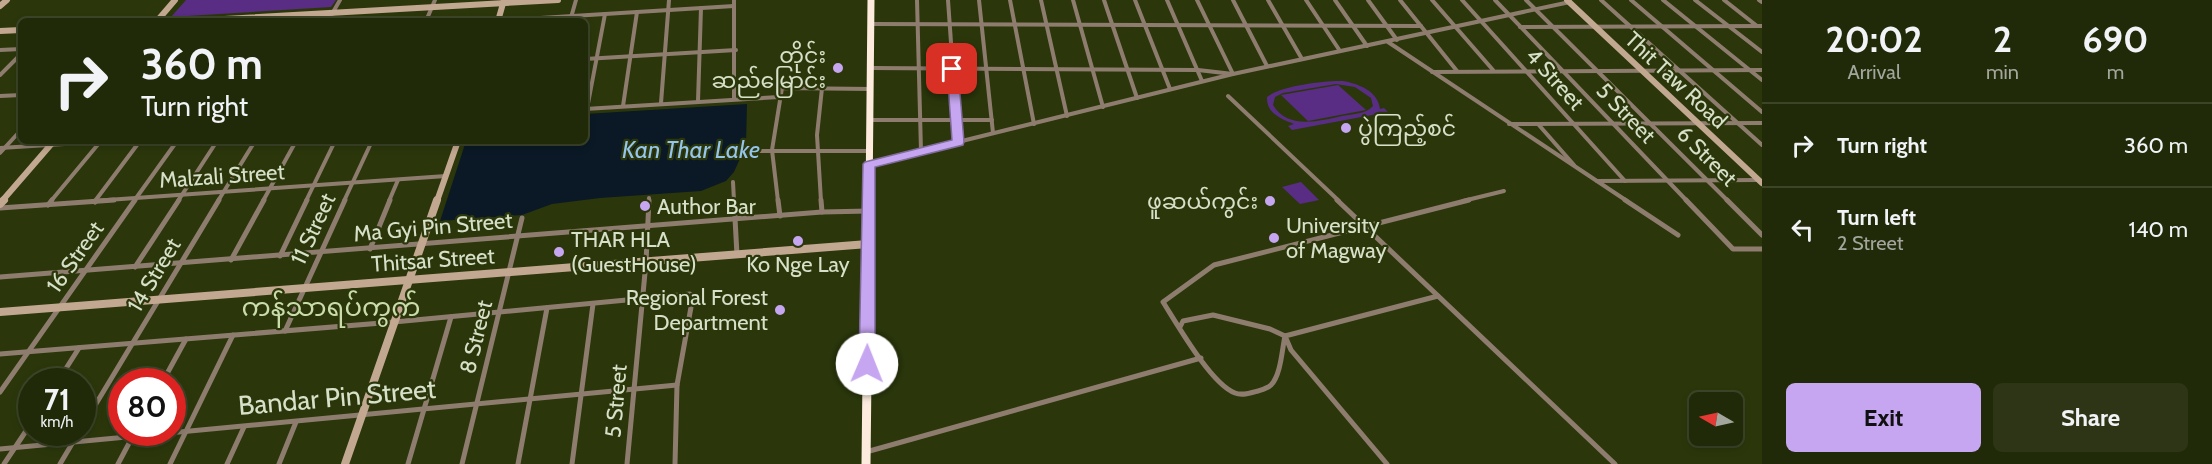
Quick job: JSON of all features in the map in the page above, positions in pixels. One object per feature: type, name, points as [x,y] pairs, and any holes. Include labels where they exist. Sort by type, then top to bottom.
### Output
[{"type":"highway","points":[[866,464],[871,0]]},
{"type":"street","points":[[0,6],[7,0]]},
{"type":"street","points":[[160,18],[175,0]]},
{"type":"street","points":[[330,18],[340,0]]},
{"type":"street","points":[[427,18],[435,0]]},
{"type":"street","points":[[274,18],[558,0]]},
{"type":"street","points":[[576,0],[571,18],[734,6]]},
{"type":"street","points":[[662,103],[669,0]]},
{"type":"street","points":[[734,0],[736,50],[734,99]]},
{"type":"street","points":[[917,0],[921,152]]},
{"type":"street","points":[[948,0],[958,142]]},
{"type":"street","points":[[980,0],[993,133]]},
{"type":"street","points":[[1010,0],[1034,124]]},
{"type":"street","points":[[1041,0],[1067,116]]},
{"type":"street","points":[[1073,0],[1103,107]]},
{"type":"street","points":[[1104,0],[1137,98]]},
{"type":"street","points":[[1136,0],[1170,89]]},
{"type":"street","points":[[1167,0],[1202,81]]},
{"type":"street","points":[[1197,0],[1233,74]]},
{"type":"street","points":[[1233,0],[1267,66]]},
{"type":"street","points":[[1268,0],[1302,59]]},
{"type":"street","points":[[1306,0],[1340,51]]},
{"type":"street","points":[[1335,0],[1367,46]]},
{"type":"street","points":[[1368,0],[1397,40]]},
{"type":"street","points":[[1400,0],[1457,71]]},
{"type":"street","points":[[1432,0],[1494,70]]},
{"type":"street","name":"4 Street","points":[[1462,0],[1625,181]]},
{"type":"street","name":"5 Street","points":[[1494,0],[1733,249],[1762,249]]},
{"type":"street","name":"6 Street","points":[[1526,0],[1762,235]]},
{"type":"street","points":[[1601,0],[1762,145]]},
{"type":"street","points":[[1631,0],[1762,112]]},
{"type":"street","points":[[1663,0],[1762,80]]},
{"type":"street","points":[[1695,0],[1762,52]]},
{"type":"street","points":[[1724,0],[1761,27]]},
{"type":"street","points":[[869,164],[1202,81],[1482,22],[1568,1]]},
{"type":"street","name":"Thit Taw Road","points":[[1568,1],[1761,181]]},
{"type":"street","points":[[499,18],[503,2]]},
{"type":"street","points":[[698,101],[701,8]]},
{"type":"street","points":[[623,106],[637,12]]},
{"type":"street","points":[[588,98],[605,14]]},
{"type":"street","points":[[872,24],[1421,26]]},
{"type":"street","points":[[1520,27],[1761,27]]},
{"type":"street","points":[[0,32],[18,30]]},
{"type":"street","points":[[1388,42],[1678,235]]},
{"type":"street","points":[[0,50],[18,49]]},
{"type":"street","points":[[588,59],[736,50]]},
{"type":"street","points":[[0,75],[18,57]]},
{"type":"street","points":[[872,68],[1198,70],[1233,74]]},
{"type":"street","points":[[1432,72],[1762,70]]},
{"type":"street","points":[[780,216],[772,150],[782,88],[871,89]]},
{"type":"street","points":[[822,88],[817,111],[815,151],[822,212]]},
{"type":"street","points":[[0,96],[18,94]]},
{"type":"street","points":[[1228,96],[1615,464]]},
{"type":"street","points":[[588,109],[779,97]]},
{"type":"street","points":[[870,120],[992,120]]},
{"type":"street","points":[[1509,124],[1762,123]]},
{"type":"street","points":[[1538,124],[1578,169]]},
{"type":"street","points":[[0,153],[2,148],[18,133]]},
{"type":"street","points":[[2,148],[43,144]]},
{"type":"street","points":[[0,206],[52,144]]},
{"type":"street","points":[[48,205],[98,144]]},
{"type":"street","points":[[95,202],[138,144]]},
{"type":"street","name":"16 Street","points":[[0,392],[175,144]]},
{"type":"street","points":[[135,267],[215,144]]},
{"type":"street","name":"14 Street","points":[[96,404],[253,144]]},
{"type":"street","points":[[231,260],[294,144]]},
{"type":"street","points":[[280,256],[334,144]]},
{"type":"street","name":"11 Street","points":[[285,331],[371,144]]},
{"type":"street","points":[[345,464],[457,144]]},
{"type":"street","points":[[750,151],[869,151]]},
{"type":"street","name":"Malzali Street","points":[[0,206],[95,202],[446,176]]},
{"type":"street","points":[[370,249],[398,180]]},
{"type":"street","points":[[1595,181],[1761,181]]},
{"type":"street","points":[[733,182],[737,255]]},
{"type":"street","points":[[1286,336],[1271,386],[1253,392],[1236,394],[1225,388],[1163,303],[1214,265],[1504,191]]},
{"type":"street","name":"5 Street","points":[[627,464],[650,198]]},
{"type":"street","name":"Ma Gyi Pin Street","points":[[0,277],[822,212],[869,211]]},
{"type":"street","name":"8 Street","points":[[462,464],[522,218]]},
{"type":"street","name":"Thitsar Street","points":[[0,312],[868,244]]},
{"type":"street","points":[[0,354],[394,322],[690,294],[693,296],[678,385],[675,464]]},
{"type":"street","points":[[1180,327],[1183,321],[1213,315],[1270,329],[1286,336],[1438,296]]},
{"type":"street","points":[[572,464],[593,304]]},
{"type":"street","points":[[518,464],[547,308]]},
{"type":"street","points":[[408,464],[451,316]]},
{"type":"street","points":[[186,430],[233,335]]},
{"type":"street","points":[[1286,336],[1291,350],[1387,464]]},
{"type":"street","points":[[170,368],[186,339]]},
{"type":"street","points":[[66,368],[79,348]]},
{"type":"street","points":[[866,452],[1202,358]]},
{"type":"street","name":"Bandar Pin Street","points":[[186,432],[678,385]]},
{"type":"street","points":[[279,464],[296,422]]},
{"type":"street","points":[[227,464],[244,427]]},
{"type":"street","points":[[4,464],[18,443]]},
{"type":"street","name":"Bandar Pin Street","points":[[0,449],[27,446]]},
{"type":"street","points":[[60,464],[71,446]]},
{"type":"street","points":[[118,464],[128,446]]},
{"type":"street","points":[[170,464],[178,446]]},
{"type":"shaded area","points":[[186,0],[336,0],[331,7],[171,17]]},
{"type":"shaded area","points":[[1349,82],[1367,89],[1376,97],[1380,109],[1384,108],[1388,112],[1292,130],[1288,126],[1294,124],[1279,117],[1267,103],[1267,97],[1282,90],[1303,84]],"holes":[[[1336,84],[1355,87],[1371,98],[1373,106],[1367,111],[1304,122],[1287,118],[1273,105],[1275,97],[1283,93]]]},
{"type":"shaded area","points":[[1338,85],[1366,110],[1308,121],[1281,95]]},
{"type":"shaded area","points":[[1301,182],[1319,200],[1300,204],[1282,187]]},
{"type":"water","name":"Kan Thar Lake","points":[[747,104],[746,145],[734,172],[726,181],[701,191],[600,198],[552,204],[522,215],[440,221],[465,144],[588,144],[588,114]]},
{"type":"place","name":"တိုင်း ဆည်မြောင်း","points":[[838,68]]},
{"type":"place","name":"ပွဲကြည့်စင်","points":[[1346,128]]},
{"type":"place","name":"ဖူဆယ်ကွင်း","points":[[1270,201]]},
{"type":"place","name":"Author Bar","points":[[645,206]]},
{"type":"place","name":"University of Magway","points":[[1274,238]]},
{"type":"place","name":"Ko Nge Lay","points":[[798,241]]},
{"type":"place","name":"THAR HLA (GuestHouse)","points":[[559,252]]},
{"type":"place","name":"Regional Forest Department","points":[[780,310]]},
{"type":"district","name":"ကန်သာရပ်ကွက်","points":[[331,307]]},
{"type":"route","points":[[867,364],[869,164],[958,142],[952,69]]}]
